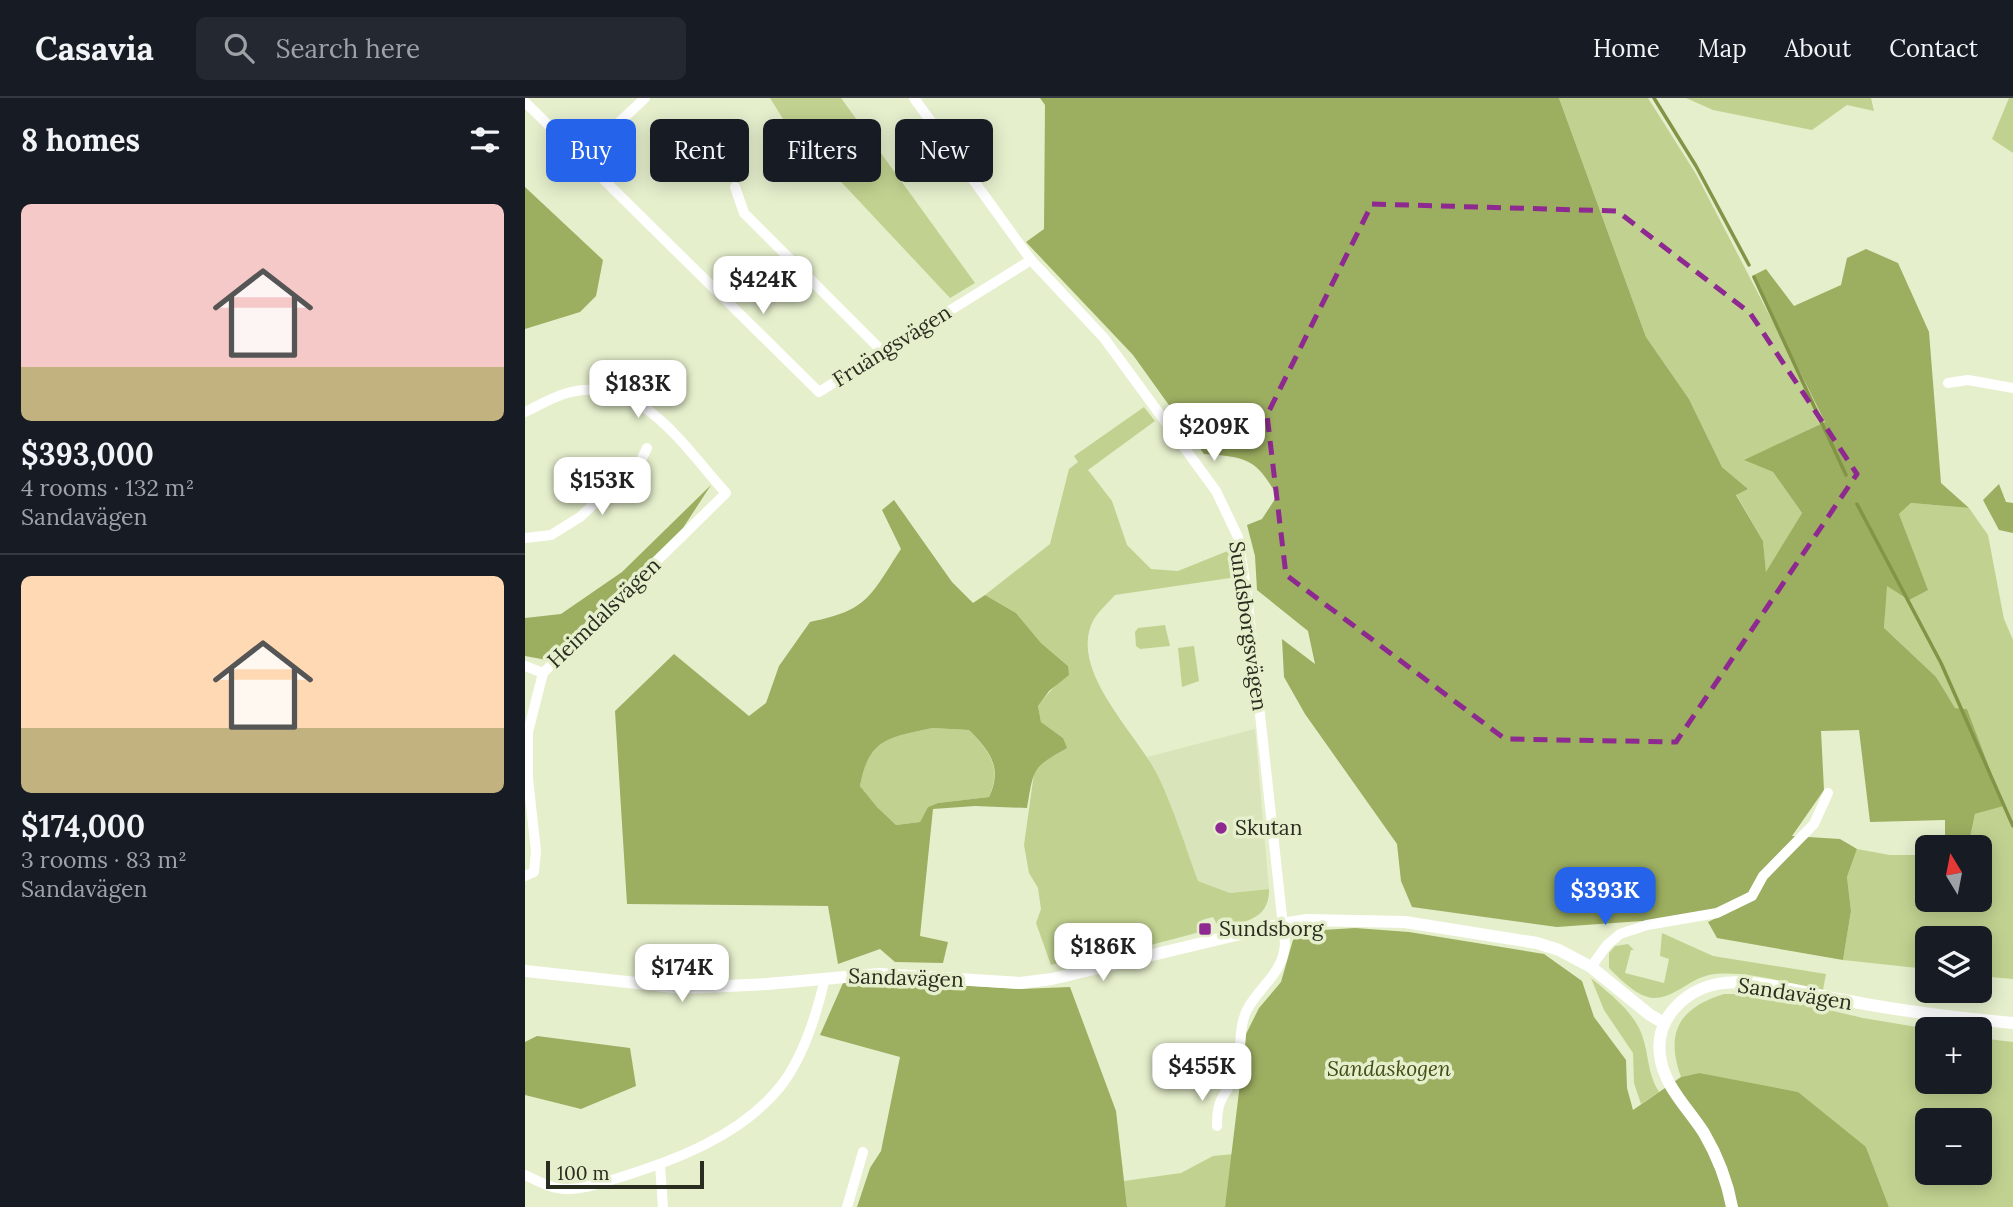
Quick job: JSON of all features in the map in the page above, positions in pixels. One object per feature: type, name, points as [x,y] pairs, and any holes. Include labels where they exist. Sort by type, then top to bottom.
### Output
[{"type":"street","points":[[623,119],[645,98]]},
{"type":"street","name":"Sundsborgsvägen","points":[[914,98],[1031,260],[1104,338],[1131,374],[1216,491],[1238,537],[1247,595],[1282,923]]},
{"type":"street","name":"Fruängsvägen","points":[[525,102],[546,124]]},
{"type":"street","name":"Fruängsvägen","points":[[604,182],[819,392],[1031,260]]},
{"type":"street","points":[[735,187],[744,213],[883,352]]},
{"type":"street","points":[[1948,383],[1968,380],[2013,388]]},
{"type":"street","name":"Heimdalsvägen","points":[[525,412],[564,394],[585,390],[605,390],[627,396],[645,406],[726,493],[543,673],[528,732],[526,779],[536,851],[534,872],[525,876]]},
{"type":"street","points":[[525,538],[551,535],[580,517],[641,460],[647,448]]},
{"type":"street","points":[[525,666],[543,673]]},
{"type":"street","points":[[1591,967],[1607,945],[1620,934],[1647,925],[1717,913],[1752,896],[1763,876],[1814,824],[1828,793]]},
{"type":"street","name":"Sandavägen","points":[[525,971],[683,988],[879,974],[1020,983],[1052,979],[1282,923],[1362,919],[1440,927],[1537,943],[1559,950],[1591,967],[1650,1016],[1664,1023],[1678,1003],[1697,990],[1719,984],[1753,984],[1932,1016],[2013,1023]]},
{"type":"street","points":[[1217,1126],[1217,1101],[1236,1071],[1240,1029],[1248,1008],[1272,980],[1284,958],[1282,923]]},
{"type":"street","points":[[525,1175],[566,1189],[591,1186],[660,1165],[705,1144],[748,1119],[781,1086],[805,1040],[825,978]]},
{"type":"street","points":[[1664,1023],[1659,1054],[1664,1076],[1720,1163],[1732,1207]]},
{"type":"street","points":[[847,1207],[863,1152]]},
{"type":"street","points":[[660,1165],[663,1207]]},
{"type":"highlighted area","points":[[1372,204],[1617,211],[1750,313],[1857,474],[1676,742],[1505,739],[1286,575],[1267,415]]},
{"type":"shaded area","points":[[770,98],[841,98],[856,119],[783,119]]},
{"type":"shaded area","points":[[1559,98],[1648,98],[1696,174],[1825,422],[1745,460],[1773,472],[1802,513],[1766,573],[1763,541],[1736,494],[1748,489],[1722,467],[1689,399],[1646,337]]},
{"type":"shaded area","points":[[1686,98],[1871,98],[1874,111],[1847,105],[1812,130],[1713,110]]},
{"type":"shaded area","points":[[2009,98],[2013,98],[2013,153],[1992,139]]},
{"type":"shaded area","points":[[881,153],[895,173],[895,182],[902,182],[975,283],[950,298],[841,182],[881,182]]},
{"type":"shaded area","points":[[1144,407],[1155,421],[1088,470],[1112,501],[1127,545],[1151,569],[1178,571],[1235,548],[1237,577],[1115,595],[1094,619],[1088,638],[1089,659],[1108,701],[1158,776],[1198,881],[1230,893],[1269,889],[1268,899],[1260,913],[1246,921],[1219,928],[1213,917],[1202,920],[1200,932],[1109,956],[1095,944],[1066,961],[1051,965],[1036,923],[1041,909],[1038,888],[1029,873],[1024,845],[1034,773],[1063,738],[1041,722],[1038,706],[1058,683],[1068,666],[1041,643],[1016,613],[985,595],[1050,544],[1069,469],[1078,462],[1074,456]]},
{"type":"shaded area","points":[[1911,503],[1969,508],[1988,535],[2004,619],[2013,640],[2013,979],[1992,977],[1992,926],[1915,926],[1915,968],[1843,960],[1851,911],[1847,877],[1857,849],[1890,855],[1915,855],[1915,912],[1992,912],[1992,835],[1971,835],[1975,814],[2004,806],[1967,709],[1955,708],[1935,677],[1884,629],[1886,585],[1927,590],[1899,514]]},
{"type":"shaded area","points":[[1165,625],[1170,646],[1140,649],[1136,646],[1135,632],[1138,628]]},
{"type":"shaded area","points":[[1194,646],[1199,681],[1182,687],[1178,648]]},
{"type":"shaded area","points":[[932,728],[969,730],[983,746],[994,768],[989,797],[938,803],[928,807],[920,822],[896,825],[860,786],[864,770],[875,748],[883,742],[903,734]]},
{"type":"shaded area","name":"Skutan","points":[[1255,729],[1269,889],[1230,893],[1198,881],[1158,776],[1147,757]]},
{"type":"shaded area","points":[[1662,933],[1713,956],[1826,974],[1823,990],[1751,976],[1723,974],[1702,977],[1661,997],[1642,995],[1609,968],[1609,953],[1615,946],[1628,944],[1634,950],[1631,950],[1625,973],[1664,983],[1669,959],[1660,956]]},
{"type":"shaded area","points":[[1591,978],[1627,1011],[1642,1035],[1652,1078],[1659,1092],[1641,1104],[1634,1083],[1633,1053],[1604,1010]]},
{"type":"shaded area","points":[[1724,994],[1761,994],[1863,1018],[1915,1027],[1915,1094],[1992,1094],[1992,1040],[2013,1042],[2013,1207],[1889,1207],[1866,1147],[1699,1073],[1681,1077],[1676,1061],[1676,1035],[1686,1015],[1696,1007]]},
{"type":"shaded area","points":[[1234,1154],[1225,1207],[1127,1207],[1124,1181],[1181,1173],[1213,1156]]},
{"type":"green space","points":[[1040,98],[1559,98],[1646,337],[1689,399],[1722,467],[1748,489],[1736,495],[1763,541],[1766,572],[1802,513],[1773,472],[1744,460],[1825,422],[1752,276],[1766,269],[1794,306],[1841,285],[1847,258],[1866,249],[1898,263],[1929,332],[1941,483],[1969,508],[1911,503],[1899,514],[1928,590],[1909,600],[1887,586],[1884,628],[1936,677],[1955,708],[1967,709],[2004,806],[1975,814],[1971,835],[1945,835],[1945,820],[1870,822],[1859,730],[1821,731],[1824,790],[1792,836],[1840,839],[1857,849],[1847,877],[1851,911],[1843,960],[1717,938],[1708,922],[1747,903],[1670,919],[1557,927],[1412,907],[1401,881],[1397,844],[1305,714],[1284,677],[1282,639],[1315,664],[1308,631],[1257,590],[1255,556],[1247,525],[1262,519],[1277,496],[1270,483],[1248,462],[1230,456],[1204,454],[1133,355],[1026,242],[1044,229],[1045,105]]},
{"type":"green space","points":[[525,187],[603,260],[596,296],[580,312],[525,329]]},
{"type":"green space","points":[[1999,484],[2006,502],[2013,503],[2013,533],[1999,530],[1983,500]]},
{"type":"green space","points":[[711,485],[683,528],[547,660],[525,656],[525,618],[561,614],[622,572]]},
{"type":"green space","points":[[894,500],[952,582],[973,603],[985,595],[1016,613],[1041,643],[1068,666],[1069,675],[1049,691],[1038,706],[1041,722],[1063,738],[1067,748],[1040,765],[1036,771],[1027,808],[975,806],[933,809],[920,936],[948,942],[943,963],[895,962],[880,949],[838,964],[828,906],[627,904],[615,711],[674,654],[749,716],[766,703],[779,666],[810,622],[857,606],[882,579],[901,549],[882,510]],"holes":[[[932,728],[969,730],[992,760],[995,777],[989,797],[938,803],[928,807],[920,822],[896,825],[860,786],[869,758],[883,742]]]},
{"type":"green space","name":"Sandaskogen","points":[[1355,928],[1409,932],[1544,954],[1582,981],[1594,1017],[1626,1060],[1627,1088],[1633,1110],[1681,1077],[1699,1073],[1798,1092],[1866,1147],[1889,1207],[1225,1207],[1246,1034],[1259,1008],[1281,982],[1293,940],[1306,931]]},
{"type":"green space","points":[[880,981],[1021,989],[1070,987],[1116,1111],[1127,1207],[857,1207],[870,1168],[881,1151],[900,1057],[820,1035],[843,983]]},
{"type":"green space","points":[[537,1036],[630,1048],[636,1086],[581,1109],[525,1095],[525,1042]]},
{"type":"waterway","points":[[1654,98],[1696,166],[1749,265]]},
{"type":"waterway","points":[[1754,277],[1846,475]]},
{"type":"waterway","points":[[1857,504],[1941,663],[2013,826]]},
{"type":"place","name":"Skutan","points":[[1221,828]]},
{"type":"place","name":"Sundsborg","points":[[1205,929]]}]
